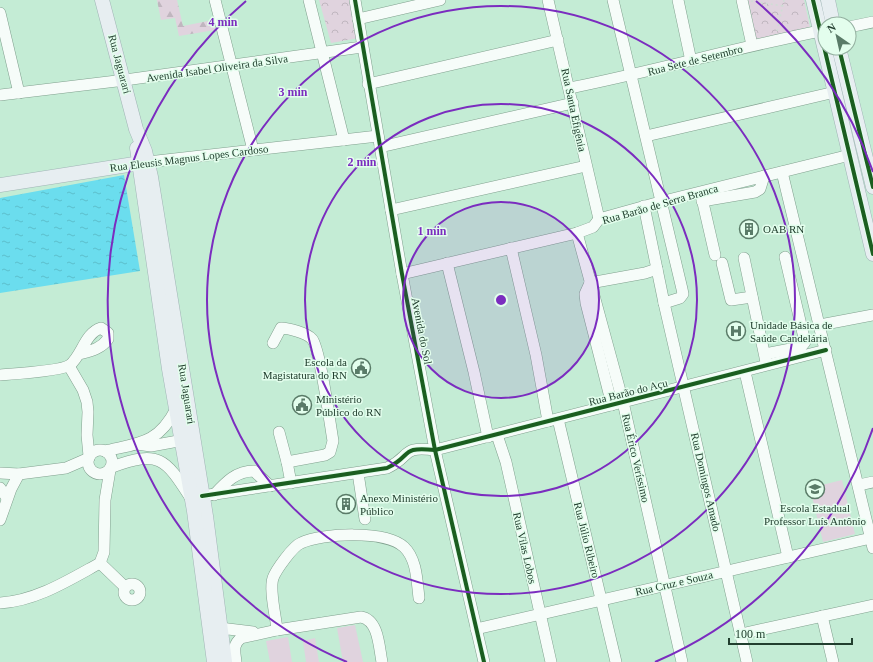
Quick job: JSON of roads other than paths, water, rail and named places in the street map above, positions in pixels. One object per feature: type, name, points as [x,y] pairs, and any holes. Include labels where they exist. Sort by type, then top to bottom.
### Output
[{"type":"main road","name":"Rua Jaguarari","points":[[102,0],[125,80],[168,277],[188,440]]},
{"type":"main road","points":[[813,0],[817,18]]},
{"type":"main road","points":[[828,0],[831,16]]},
{"type":"main road","points":[[826,56],[873,254]]},
{"type":"main road","points":[[841,56],[873,187]]},
{"type":"main road","name":"Rua Jaguarari","points":[[143,162],[176,409],[188,440],[203,497],[225,662]]},
{"type":"main road","name":"Rua Eleusis Magnus Lopes Cardoso","points":[[0,185],[143,162]]},
{"type":"main road","points":[[864,216],[869,231],[873,234]]},
{"type":"main road","name":"Rua Jaguarari","points":[[203,497],[214,662]]},
{"type":"street","points":[[215,0],[254,150]]},
{"type":"street","points":[[308,0],[323,53],[344,140]]},
{"type":"street","name":"Avenida do Sol","points":[[355,0],[368,84],[435,450],[484,662]]},
{"type":"street","points":[[358,19],[416,3],[440,0]]},
{"type":"street","name":"Rua Santa Efigênia","points":[[548,0],[570,88],[586,166],[599,219]]},
{"type":"street","points":[[613,0],[683,294],[676,301],[664,303]]},
{"type":"street","points":[[678,0],[691,61]]},
{"type":"street","points":[[747,0],[752,45]]},
{"type":"street","points":[[0,13],[19,93]]},
{"type":"street","points":[[857,26],[873,22]]},
{"type":"street","name":"Rua Sete de Setembro","points":[[570,88],[631,76],[752,45],[817,32]]},
{"type":"street","points":[[368,84],[558,40]]},
{"type":"street","name":"Avenida Isabel Oliveira da Silva","points":[[0,95],[125,80],[362,47]]},
{"type":"street","points":[[646,136],[835,92]]},
{"type":"street","name":"Rua Eleusis Magnus Lopes Cardoso","points":[[143,162],[344,140],[379,141],[573,103]]},
{"type":"street","name":"Rua Barão de Serra Branca","points":[[402,274],[577,233],[593,227],[599,219],[644,206],[701,196],[764,176],[850,155]]},
{"type":"street","points":[[392,210],[586,166]]},
{"type":"street","points":[[782,172],[872,543]]},
{"type":"street","points":[[701,196],[731,300],[752,297]]},
{"type":"street","name":"Rua Domingos Amado","points":[[644,206],[664,303],[747,662]]},
{"type":"street","name":"Rua Érico Veríssimo","points":[[577,233],[618,404],[665,585],[682,662]]},
{"type":"street","name":"Rua Júlio Ribeiro","points":[[511,248],[536,355],[602,600],[616,662]]},
{"type":"street","points":[[765,354],[801,347],[805,342],[785,257]]},
{"type":"street","points":[[744,258],[768,366]]},
{"type":"street","name":"Rua Vilas Lobos","points":[[447,263],[474,372],[493,436],[506,462],[551,662]]},
{"type":"street","points":[[590,283],[645,273],[657,269]]},
{"type":"street","points":[[820,326],[873,315]]},
{"type":"street","points":[[273,343],[281,328],[310,336],[314,340],[319,359],[333,441],[330,452],[325,455],[287,462]]},
{"type":"street","name":"Rua Barão do Açu","points":[[203,497],[378,470],[391,466],[410,450],[417,448],[435,450],[745,372],[826,350]]},
{"type":"street","points":[[0,375],[69,366],[79,354]]},
{"type":"street","points":[[0,603],[45,592],[100,563],[104,552],[105,500],[112,459],[95,454],[86,436],[88,412],[87,402],[83,390],[69,366]]},
{"type":"street","points":[[745,372],[788,557]]},
{"type":"street","points":[[66,468],[95,454],[135,444],[152,437],[163,430],[176,409]]},
{"type":"street","points":[[279,432],[291,483]]},
{"type":"street","points":[[135,444],[151,446],[188,440]]},
{"type":"street","points":[[95,454],[88,465],[107,490]]},
{"type":"street","points":[[0,473],[19,474],[66,468],[95,473],[142,459],[158,460],[164,463],[203,497],[234,475],[246,470],[254,470],[270,486]]},
{"type":"street","points":[[358,473],[365,519]]},
{"type":"street","points":[[0,520],[7,498],[19,474]]},
{"type":"street","points":[[859,486],[873,482]]},
{"type":"street","points":[[0,488],[7,498]]},
{"type":"street","points":[[277,630],[273,579],[293,549],[301,542],[360,534],[377,536],[399,543],[407,551],[412,560],[419,598]]},
{"type":"street","name":"Rua Cruz e Souza","points":[[476,629],[788,557],[872,543]]},
{"type":"street","points":[[100,563],[125,587]]},
{"type":"street","points":[[741,634],[873,605]]},
{"type":"street","points":[[822,616],[833,662]]},
{"type":"street","points":[[220,628],[248,634],[327,622],[366,618],[371,622],[375,630],[382,662]]},
{"type":"street","points":[[236,662],[234,648],[237,642],[248,634]]},
{"type":"water","points":[[124,175],[140,271],[0,293],[0,198]]},
{"type":"place","name":"OAB RN","points":[[749,229]]},
{"type":"place","name":"Unidade Básica de Saúde Candelária","points":[[736,331]]},
{"type":"place","name":"Escola da Magistatura do RN","points":[[361,368]]},
{"type":"place","name":"Ministério Público do RN","points":[[302,405]]},
{"type":"place","name":"Escola Estadual Professor Luís Antônio","points":[[815,489]]},
{"type":"place","name":"Anexo Ministério Público","points":[[346,504]]}]
